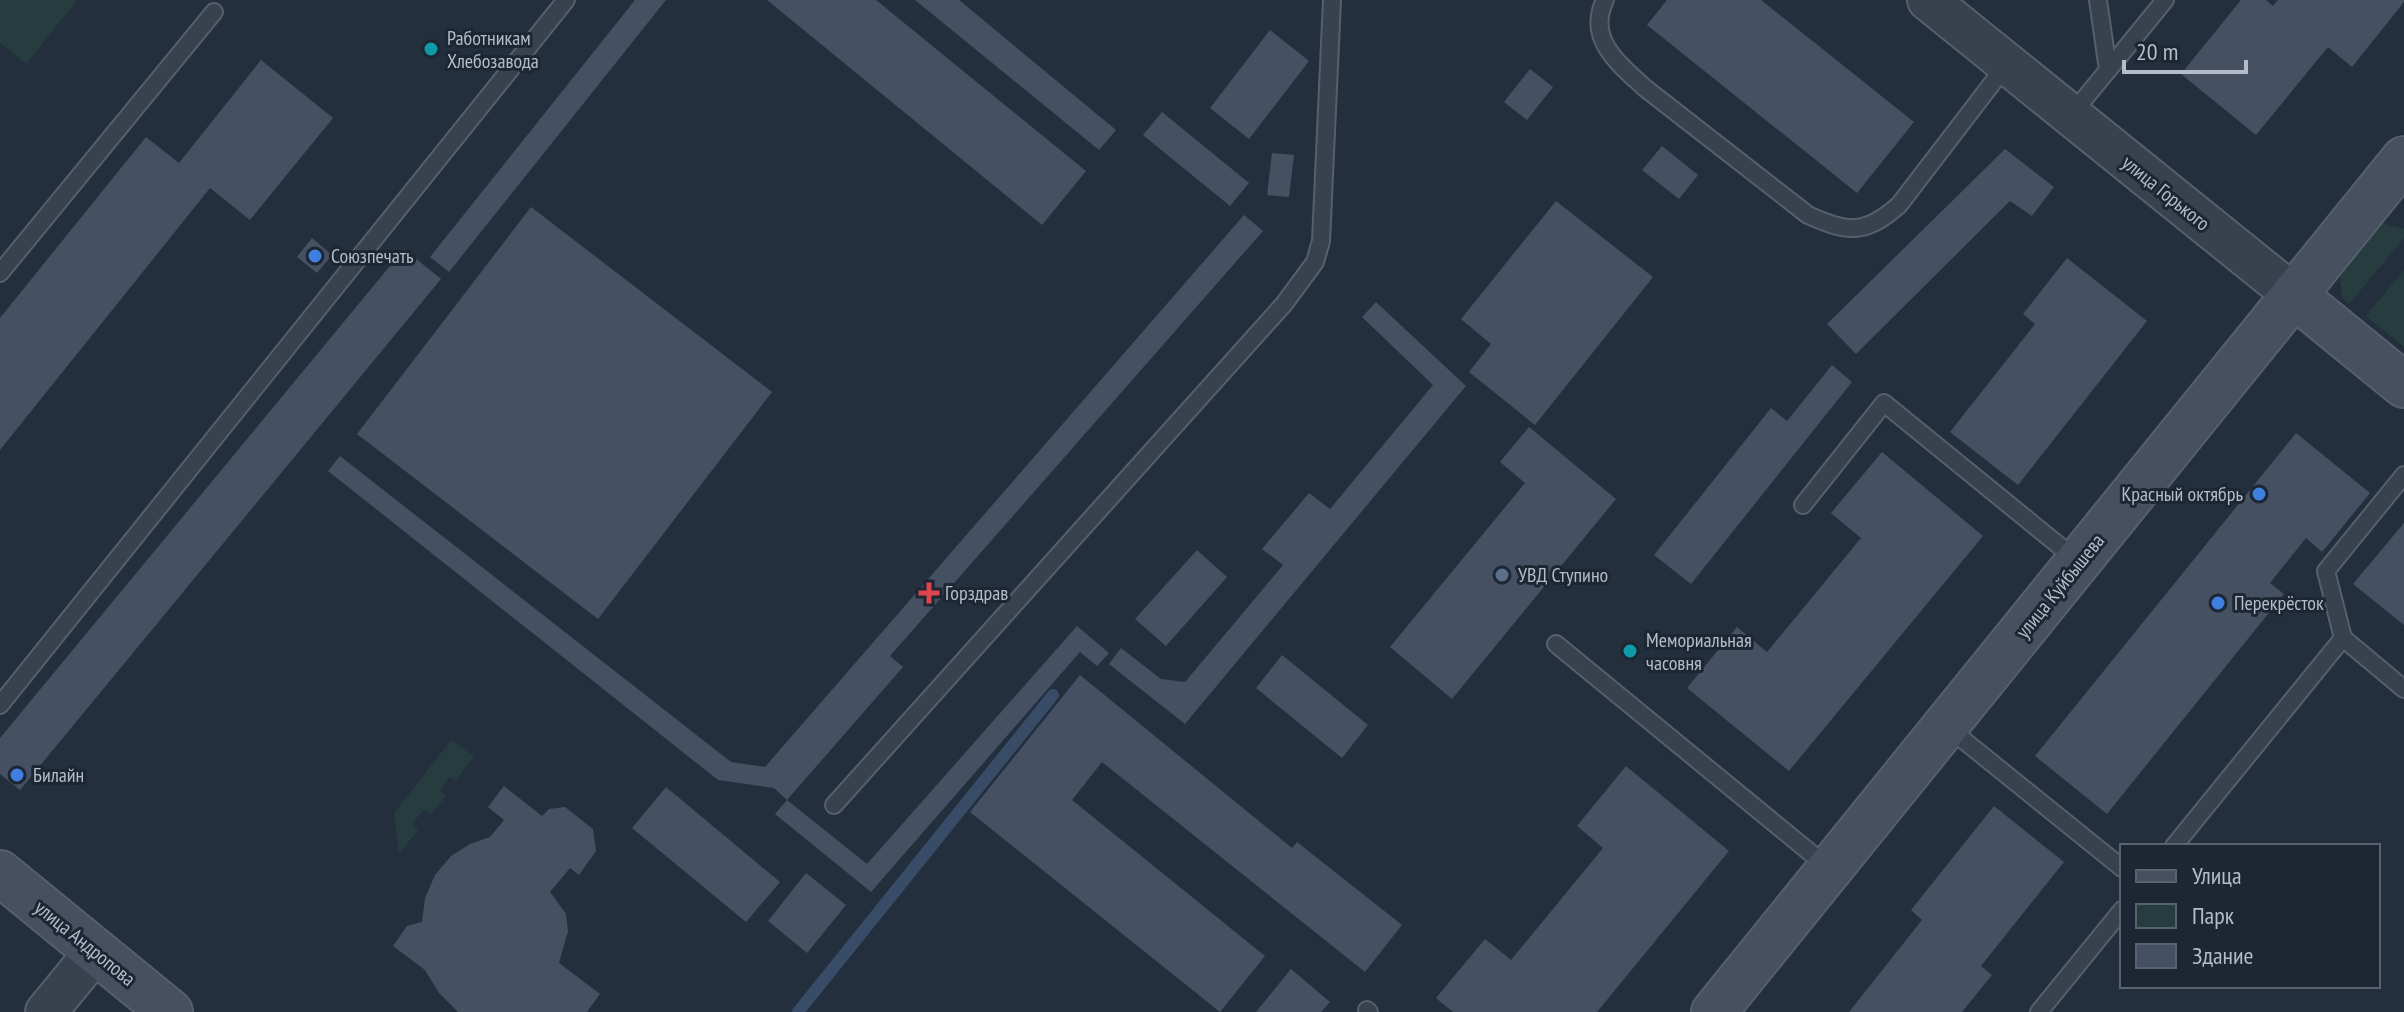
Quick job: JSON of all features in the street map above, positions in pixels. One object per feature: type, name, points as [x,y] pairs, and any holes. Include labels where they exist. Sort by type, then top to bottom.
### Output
[{"type":"main road","name":"улица Куйбышева","points":[[1714,1012],[2404,159]]},
{"type":"main road","name":"улица Горького","points":[[2295,296],[2404,385]]},
{"type":"main road","name":"улица Андропова","points":[[0,873],[170,1012]]},
{"type":"street","name":"улица Горького","points":[[1928,0],[2295,296]]},
{"type":"street","points":[[46,1012],[96,951]]},
{"type":"lane","points":[[0,705],[566,0]]},
{"type":"lane","points":[[834,805],[1284,304],[1315,262],[1321,241],[1332,0]]},
{"type":"lane","points":[[1605,0],[1598,28],[1604,46],[1620,66],[1808,215],[1833,227],[1856,230],[1880,222],[1899,205],[2007,64]]},
{"type":"lane","points":[[2098,0],[2108,70]]},
{"type":"lane","points":[[2071,115],[2165,0]]},
{"type":"lane","points":[[0,273],[214,12]]},
{"type":"lane","points":[[1803,505],[1884,403],[2079,562]]},
{"type":"lane","points":[[2404,475],[2326,571],[2343,638],[2404,689]]},
{"type":"lane","points":[[2176,844],[2343,638]]},
{"type":"lane","points":[[1556,644],[1830,869]]},
{"type":"lane","points":[[1946,726],[2120,866]]},
{"type":"lane","points":[[2039,1012],[2120,912]]},
{"type":"green space","points":[[0,0],[77,0],[26,64],[0,43]]},
{"type":"green space","points":[[2382,223],[2404,229],[2404,238],[2349,304],[2342,297],[2340,276]]},
{"type":"green space","points":[[2404,270],[2404,347],[2366,316]]},
{"type":"green space","points":[[452,739],[474,757],[455,781],[450,777],[440,790],[446,796],[431,814],[424,809],[412,824],[418,830],[399,854],[394,813]]},
{"type":"building","points":[[635,0],[666,0],[449,272],[430,257]]},
{"type":"building","points":[[767,0],[876,0],[1086,171],[1042,225]]},
{"type":"building","points":[[915,0],[959,0],[1116,130],[1099,150]]},
{"type":"building","points":[[1667,0],[1761,0],[1914,122],[1857,193],[1647,25]]},
{"type":"building","points":[[2241,0],[2266,0],[2273,6],[2278,0],[2404,2],[2352,67],[2328,47],[2256,135],[2181,74]]},
{"type":"building","points":[[1270,30],[1309,61],[1249,139],[1210,108]]},
{"type":"building","points":[[261,60],[333,118],[250,220],[210,188],[0,450],[0,318],[146,137],[179,163]]},
{"type":"building","points":[[1530,69],[1553,87],[1527,120],[1504,102]]},
{"type":"building","points":[[1162,112],[1249,183],[1230,206],[1143,135]]},
{"type":"building","points":[[1662,146],[1698,175],[1679,199],[1642,170]]},
{"type":"building","points":[[2005,149],[2054,187],[2032,216],[2010,201],[1856,354],[1827,324]]},
{"type":"building","points":[[1272,153],[1294,155],[1289,197],[1267,195]]},
{"type":"building","points":[[1556,201],[1653,277],[1535,425],[1469,372],[1491,344],[1461,319]]},
{"type":"building","points":[[531,207],[772,392],[598,619],[357,434]]},
{"type":"building","points":[[1244,215],[1263,231],[890,656],[903,667],[787,800],[774,788],[718,780],[328,471],[340,456],[731,762],[765,767]]},
{"type":"building","name":"Союзпечать","points":[[312,238],[332,255],[317,273],[297,257]]},
{"type":"building","points":[[404,249],[441,279],[20,790],[0,774],[0,738]]},
{"type":"building","points":[[2067,258],[2147,321],[2018,485],[1950,432],[2035,324],[2023,314]]},
{"type":"building","points":[[1376,302],[1466,386],[1185,724],[1109,664],[1121,648],[1161,679],[1185,682],[1283,565],[1262,549],[1309,493],[1330,509],[1433,385],[1362,317]]},
{"type":"building","points":[[1832,365],[1852,382],[1691,584],[1654,555],[1771,408],[1787,421]]},
{"type":"building","name":"УВД Ступино","points":[[1529,427],[1616,499],[1452,699],[1390,647],[1525,483],[1500,462]]},
{"type":"building","points":[[2296,433],[2370,493],[2322,552],[2306,538],[2270,583],[2284,594],[2107,814],[2035,756]]},
{"type":"building","points":[[1882,452],[1983,536],[1789,771],[1687,688],[1737,627],[1767,652],[1861,538],[1831,513]]},
{"type":"building","points":[[2404,523],[2404,625],[2353,584]]},
{"type":"building","points":[[1197,550],[1227,577],[1166,646],[1135,619]]},
{"type":"building","points":[[1077,626],[1109,653],[1097,666],[1080,652],[871,892],[775,814],[787,800],[867,864]]},
{"type":"building","points":[[1282,655],[1368,725],[1342,758],[1256,688]]},
{"type":"building","points":[[1080,675],[1292,848],[1297,842],[1402,925],[1365,972],[1102,762],[1072,800],[1265,956],[1220,1012],[970,812]]},
{"type":"building","points":[[1626,766],[1729,851],[1597,1012],[1453,1012],[1436,998],[1485,939],[1511,960],[1603,848],[1577,826]]},
{"type":"building","points":[[504,786],[542,816],[549,809],[565,807],[593,829],[596,851],[579,875],[570,868],[550,892],[566,914],[568,931],[559,963],[600,994],[587,1012],[458,1012],[439,993],[425,970],[393,946],[407,926],[422,922],[425,898],[435,875],[451,856],[470,844],[490,837],[504,820],[488,807]]},
{"type":"building","points":[[666,787],[780,882],[746,922],[632,828]]},
{"type":"building","points":[[1994,806],[2064,862],[1981,966],[1992,975],[1962,1012],[1849,1012],[1922,920],[1911,910]]},
{"type":"building","points":[[806,873],[846,905],[807,953],[768,921]]},
{"type":"building","points":[[1291,969],[1330,1002],[1321,1012],[1256,1012]]},
{"type":"waterway","points":[[798,1012],[1053,695]]},
{"type":"place","name":"Работникам Хлебозавода","points":[[431,49]]},
{"type":"place","name":"Союзпечать","points":[[315,256]]},
{"type":"place","name":"Красный октябрь","points":[[2259,494]]},
{"type":"place","name":"УВД Ступино","points":[[1502,575]]},
{"type":"place","name":"Горздрав","points":[[929,593]]},
{"type":"place","name":"Перекрёсток","points":[[2218,603]]},
{"type":"place","name":"Мемориальная часовня","points":[[1630,651]]},
{"type":"place","name":"Билайн","points":[[17,775]]}]
